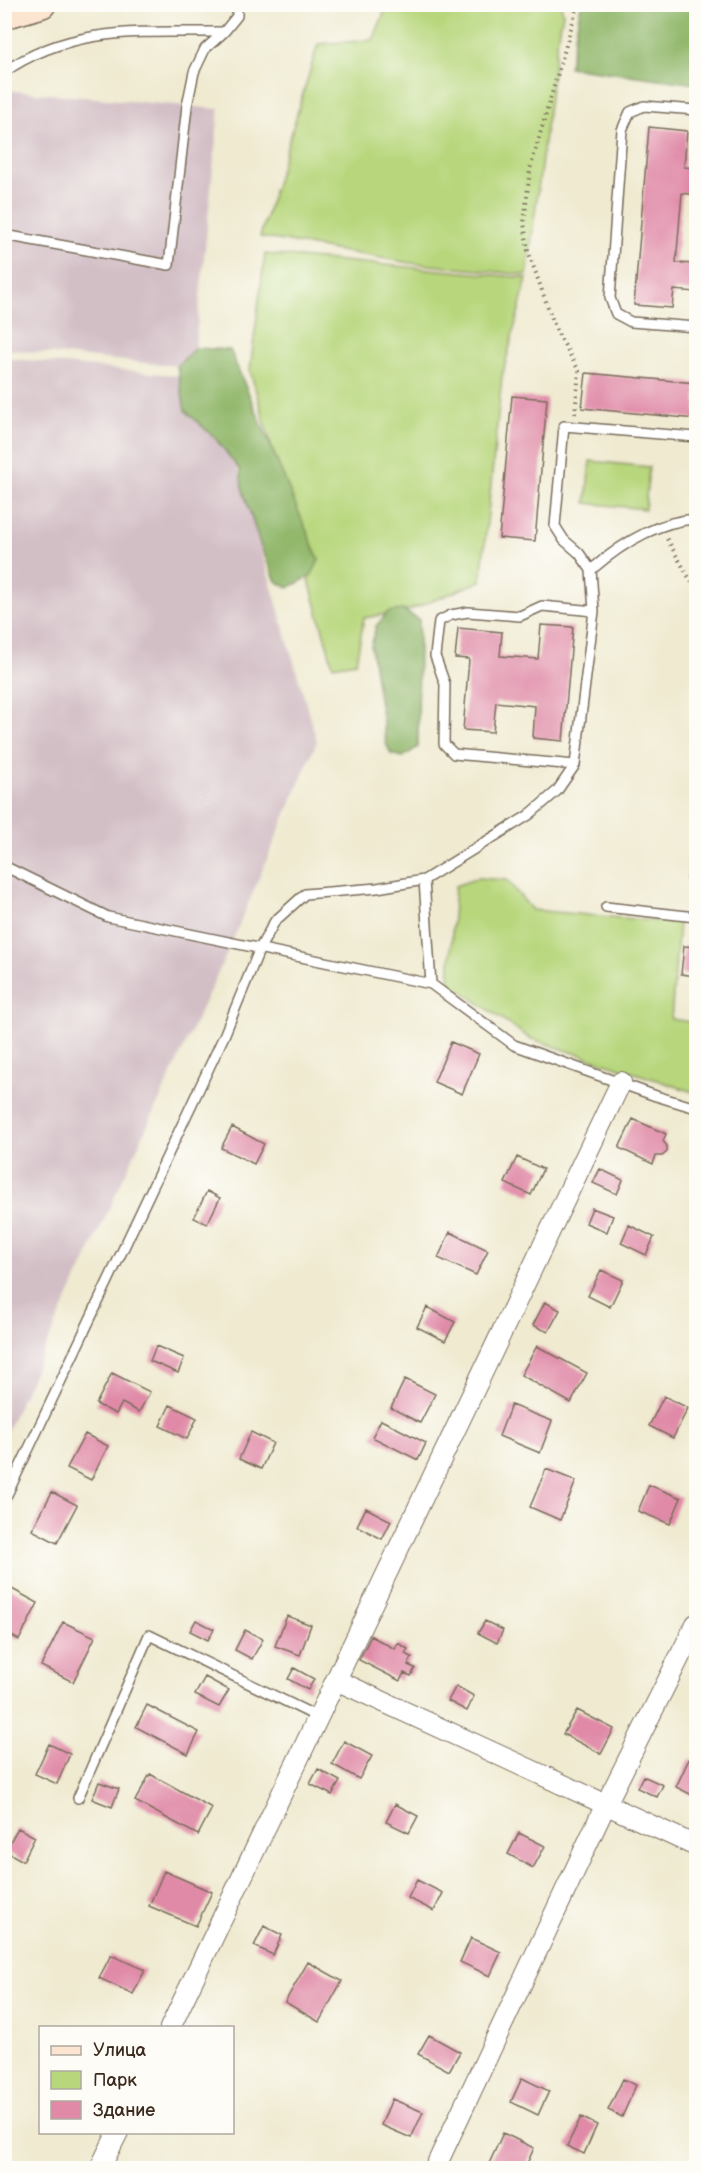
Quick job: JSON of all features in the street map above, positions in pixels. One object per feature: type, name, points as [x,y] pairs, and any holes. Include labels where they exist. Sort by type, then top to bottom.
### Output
[{"type":"main road","points":[[4,15],[42,4]]},
{"type":"street","points":[[171,2026],[320,1719],[621,1082]]},
{"type":"street","points":[[435,2169],[606,1804],[696,1624]]},
{"type":"street","points":[[338,1681],[696,1846]]},
{"type":"street","points":[[100,2169],[118,2134]]},
{"type":"lane","points":[[4,235],[169,265],[187,106],[194,72],[205,49],[224,32],[237,16],[237,4]]},
{"type":"lane","points":[[4,72],[50,47],[104,33],[224,32]]},
{"type":"lane","points":[[696,110],[644,106],[630,112],[622,130],[610,298],[616,314],[631,322],[696,327]]},
{"type":"lane","points":[[4,1501],[224,1036],[260,948],[275,921],[305,894],[377,888],[424,880],[529,815],[557,791],[574,765],[594,611],[591,570],[579,553],[564,540],[555,526],[564,426],[696,436]]},
{"type":"lane","points":[[591,570],[621,544],[660,528],[696,519]]},
{"type":"lane","points":[[574,765],[454,754],[444,744],[445,684],[435,656],[439,621],[451,615],[468,612],[520,616],[542,606],[594,611]]},
{"type":"lane","points":[[4,866],[108,917],[431,984],[514,1045],[696,1108]]},
{"type":"lane","points":[[424,880],[431,984]]},
{"type":"lane","points":[[606,907],[696,917]]},
{"type":"lane","points":[[78,1798],[149,1635],[320,1719]]},
{"type":"path","points":[[574,427],[579,371],[556,330],[528,251],[524,223],[530,169],[578,4]]},
{"type":"path","points":[[660,528],[696,590]]},
{"type":"shaded area","points":[[4,90],[219,109],[195,348],[177,366],[5,349]]},
{"type":"shaded area","points":[[5,358],[211,379],[317,741],[228,951],[5,1435]]},
{"type":"green space","points":[[392,5],[561,5],[563,14],[557,42],[527,275],[410,263],[260,237],[318,44],[373,40],[385,11]]},
{"type":"green space","points":[[581,5],[696,5],[696,84],[569,67]]},
{"type":"green space","points":[[265,254],[527,278],[502,377],[481,581],[410,610],[364,618],[356,662],[333,666],[250,370]]},
{"type":"green space","points":[[195,348],[230,350],[319,560],[311,576],[288,588],[276,581],[261,547],[242,487],[240,470],[216,439],[185,410],[177,366]]},
{"type":"green space","points":[[590,461],[649,467],[645,509],[586,503]]},
{"type":"green space","points":[[403,610],[419,620],[418,747],[403,757],[391,754],[386,743],[371,647],[376,626],[388,612]]},
{"type":"green space","points":[[478,878],[507,880],[532,910],[679,923],[671,1019],[696,1023],[696,1093],[529,1038],[449,982],[455,886]]},
{"type":"building","points":[[649,127],[687,131],[684,167],[696,168],[696,195],[682,193],[676,263],[696,264],[696,292],[674,290],[672,308],[634,305]]},
{"type":"building","points":[[586,373],[696,383],[696,419],[582,408]]},
{"type":"building","points":[[512,396],[547,399],[535,541],[499,538]]},
{"type":"building","points":[[541,625],[573,627],[563,741],[533,738],[535,706],[496,702],[493,732],[463,730],[469,659],[455,658],[458,628],[502,632],[500,656],[538,659]]},
{"type":"building","points":[[696,796],[696,883],[687,882]]},
{"type":"building","points":[[684,946],[696,947],[696,976],[681,974]]},
{"type":"building","points":[[451,1042],[479,1054],[462,1094],[434,1082]]},
{"type":"building","points":[[633,1119],[666,1134],[663,1141],[667,1146],[667,1152],[662,1156],[656,1156],[653,1164],[619,1148]]},
{"type":"building","points":[[232,1127],[264,1144],[254,1164],[221,1148]]},
{"type":"building","points":[[517,1157],[543,1169],[531,1195],[505,1183]]},
{"type":"building","points":[[600,1169],[623,1180],[617,1194],[593,1183]]},
{"type":"building","points":[[207,1191],[220,1198],[207,1224],[194,1218]]},
{"type":"building","points":[[592,1208],[613,1216],[607,1232],[586,1223]]},
{"type":"building","points":[[629,1225],[654,1237],[646,1255],[621,1243]]},
{"type":"building","points":[[450,1232],[488,1250],[476,1275],[438,1258]]},
{"type":"building","points":[[601,1270],[623,1280],[610,1307],[588,1296]]},
{"type":"building","points":[[545,1302],[560,1310],[548,1332],[533,1325]]},
{"type":"building","points":[[427,1307],[455,1322],[445,1341],[417,1327]]},
{"type":"building","points":[[156,1346],[184,1358],[178,1373],[150,1361]]},
{"type":"building","points":[[537,1346],[587,1373],[571,1403],[521,1375]]},
{"type":"building","points":[[112,1373],[150,1392],[139,1412],[122,1403],[116,1414],[96,1404]]},
{"type":"building","points":[[405,1379],[435,1394],[420,1423],[391,1408]]},
{"type":"building","points":[[664,1396],[688,1408],[673,1438],[649,1426]]},
{"type":"building","points":[[170,1405],[197,1418],[187,1439],[160,1426]]},
{"type":"building","points":[[511,1405],[552,1421],[540,1453],[499,1436]]},
{"type":"building","points":[[381,1420],[426,1443],[418,1460],[372,1437]]},
{"type":"building","points":[[251,1432],[273,1443],[261,1469],[239,1459]]},
{"type":"building","points":[[85,1434],[108,1446],[91,1480],[67,1468]]},
{"type":"building","points":[[546,1469],[576,1481],[560,1520],[530,1507]]},
{"type":"building","points":[[649,1485],[681,1498],[670,1524],[638,1511]]},
{"type":"building","points":[[52,1492],[77,1505],[57,1543],[32,1530]]},
{"type":"building","points":[[366,1508],[391,1521],[382,1539],[357,1526]]},
{"type":"building","points":[[10,1588],[38,1603],[19,1640],[4,1632],[4,1599]]},
{"type":"building","points":[[287,1616],[311,1625],[300,1655],[275,1646]]},
{"type":"building","points":[[196,1620],[214,1629],[208,1640],[190,1631]]},
{"type":"building","points":[[485,1621],[503,1630],[497,1643],[478,1633]]},
{"type":"building","points":[[63,1622],[95,1637],[73,1682],[41,1666]]},
{"type":"building","points":[[245,1630],[263,1639],[252,1659],[235,1650]]},
{"type":"building","points":[[371,1636],[395,1649],[398,1643],[408,1649],[405,1654],[412,1657],[408,1665],[415,1668],[411,1676],[404,1673],[400,1681],[359,1660]]},
{"type":"building","points":[[294,1668],[314,1679],[308,1690],[288,1679]]},
{"type":"building","points":[[205,1677],[229,1690],[219,1707],[195,1695]]},
{"type":"building","points":[[456,1686],[474,1696],[467,1711],[448,1701]]},
{"type":"building","points":[[147,1705],[199,1732],[188,1754],[136,1727]]},
{"type":"building","points":[[577,1710],[614,1729],[601,1754],[563,1734]]},
{"type":"building","points":[[344,1741],[372,1756],[359,1779],[332,1764]]},
{"type":"building","points":[[49,1744],[70,1754],[57,1784],[35,1774]]},
{"type":"building","points":[[689,1759],[696,1762],[696,1797],[676,1787]]},
{"type":"building","points":[[318,1769],[340,1781],[332,1795],[310,1784]]},
{"type":"building","points":[[150,1774],[212,1808],[198,1835],[135,1801]]},
{"type":"building","points":[[643,1776],[663,1785],[657,1797],[637,1788]]},
{"type":"building","points":[[99,1782],[119,1789],[112,1807],[92,1799]]},
{"type":"building","points":[[395,1804],[418,1816],[409,1833],[386,1822]]},
{"type":"building","points":[[18,1828],[35,1837],[23,1861],[5,1851]]},
{"type":"building","points":[[519,1833],[545,1846],[533,1868],[508,1854]]},
{"type":"building","points":[[164,1871],[212,1892],[196,1926],[149,1906]]},
{"type":"building","points":[[417,1880],[443,1893],[434,1911],[408,1898]]},
{"type":"building","points":[[264,1926],[282,1935],[273,1955],[254,1946]]},
{"type":"building","points":[[471,1938],[501,1952],[490,1976],[460,1962]]},
{"type":"building","points":[[111,1955],[145,1970],[133,1994],[99,1978]]},
{"type":"building","points":[[308,1962],[342,1981],[319,2022],[285,2002]]},
{"type":"building","points":[[429,2035],[460,2052],[449,2071],[418,2054]]},
{"type":"building","points":[[522,2078],[549,2091],[538,2115],[511,2102]]},
{"type":"building","points":[[623,2079],[636,2085],[622,2117],[608,2110]]},
{"type":"building","points":[[392,2099],[423,2112],[411,2138],[381,2125]]},
{"type":"building","points":[[581,2117],[597,2125],[584,2154],[567,2146]]},
{"type":"building","points":[[503,2133],[534,2148],[525,2168],[487,2168]]}]
